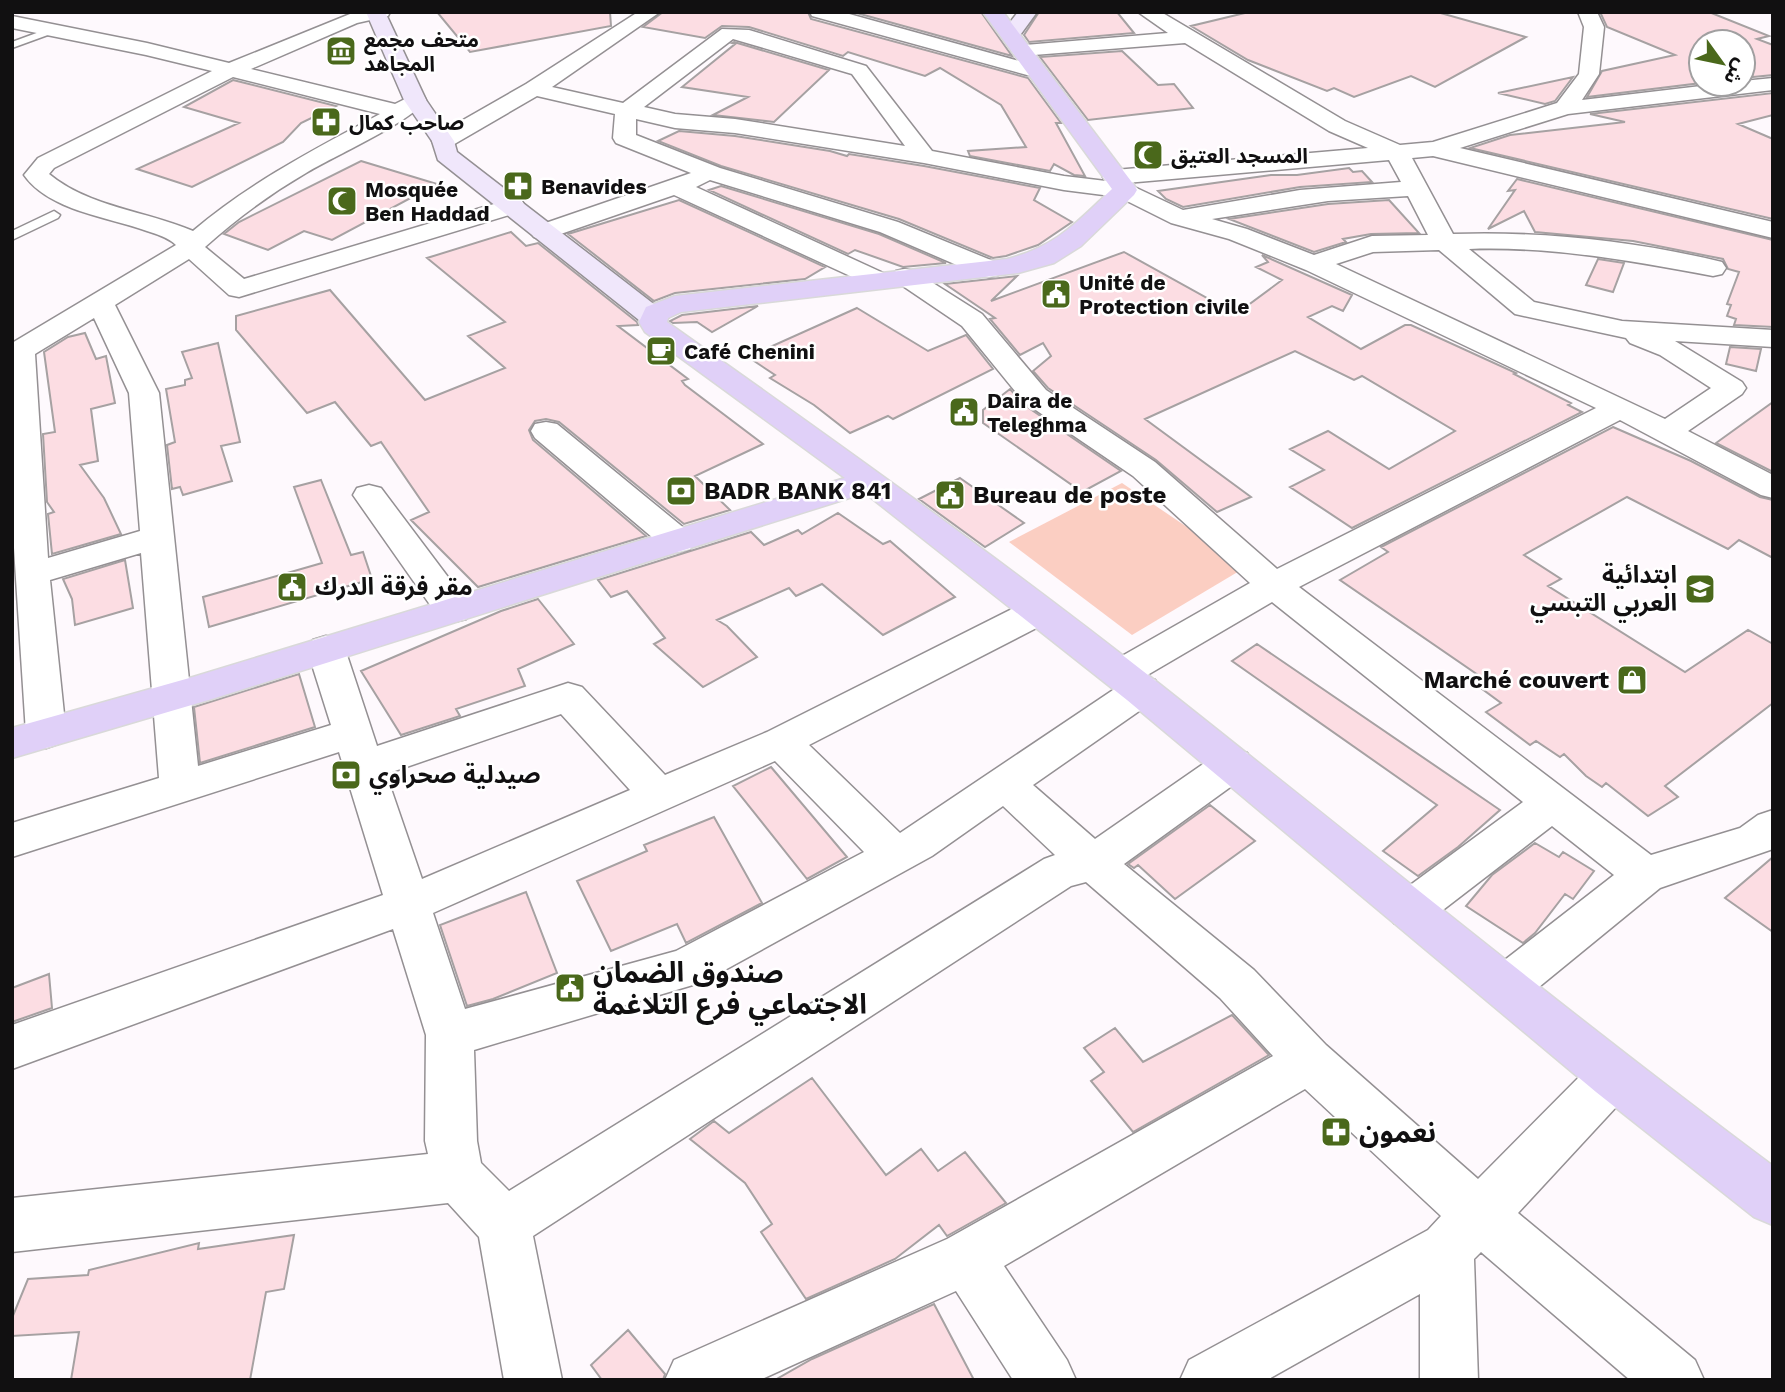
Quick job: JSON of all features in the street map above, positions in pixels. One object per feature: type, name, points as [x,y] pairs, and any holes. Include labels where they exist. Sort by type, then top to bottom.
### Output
[{"type":"main road","points":[[992,12],[1120,184],[1072,241],[1045,257],[989,269],[675,304],[661,310],[654,318],[655,326],[870,481],[1131,682],[1613,1076],[1773,1199]]},
{"type":"main road","points":[[29,738],[870,481]]},
{"type":"street","points":[[513,206],[239,289],[190,247],[187,238],[172,230],[69,198],[46,186],[36,176],[46,163],[231,70],[351,19],[377,12],[407,106],[443,141],[446,155],[513,206],[654,318]]},
{"type":"street","points":[[443,141],[534,89],[613,26],[651,12]]},
{"type":"street","points":[[819,12],[1034,71]]},
{"type":"street","points":[[1028,12],[1016,42],[1189,37]]},
{"type":"street","points":[[1147,12],[1337,126],[1397,152],[1444,241],[1525,307],[1622,329],[1773,339]]},
{"type":"street","points":[[1565,108],[1589,75],[1594,27],[1587,12]]},
{"type":"street","points":[[12,22],[407,106]]},
{"type":"street","points":[[924,156],[859,70],[749,36],[729,33],[626,111],[624,138],[712,173],[889,227],[989,269]]},
{"type":"street","points":[[534,89],[675,121],[735,126],[924,156],[1064,183],[1120,184],[1433,149],[1565,108],[1773,84]]},
{"type":"street","points":[[29,738],[32,574],[16,353],[190,247],[229,213],[295,169],[407,106]]},
{"type":"street","points":[[1433,149],[1773,230]]},
{"type":"street","points":[[543,232],[712,173]]},
{"type":"street","points":[[1120,184],[1180,218],[1238,234],[1315,264],[1620,408],[1773,488]]},
{"type":"street","points":[[676,187],[893,279],[972,320],[1034,396],[1144,469],[1274,585],[1645,875]]},
{"type":"street","points":[[1180,218],[1241,205],[1375,189],[1420,197]]},
{"type":"street","points":[[1369,215],[1420,197]]},
{"type":"street","points":[[1238,234],[1290,226]]},
{"type":"street","points":[[1315,264],[1337,254],[1372,244],[1496,240],[1583,246],[1660,256],[1713,268]]},
{"type":"street","points":[[100,303],[144,393],[180,787]]},
{"type":"street","points":[[1622,329],[1670,349],[1731,388],[1666,432]]},
{"type":"street","points":[[450,1035],[687,968],[896,856],[1005,784],[1131,682],[1274,585],[1620,408]]},
{"type":"street","points":[[546,431],[678,541]]},
{"type":"street","points":[[369,495],[453,610]]},
{"type":"street","points":[[32,574],[157,537]]},
{"type":"street","points":[[12,1047],[407,905],[781,742],[1039,611]]},
{"type":"street","points":[[326,649],[450,1035],[451,1141],[458,1176],[504,1224],[533,1380]]},
{"type":"street","points":[[12,840],[180,787],[358,750],[568,697],[659,795]]},
{"type":"street","points":[[781,742],[896,856]]},
{"type":"street","points":[[504,1224],[1059,871],[1093,863],[1233,764]]},
{"type":"street","points":[[1005,784],[1093,863],[1237,984],[1463,1232],[1675,1380]]},
{"type":"street","points":[[1410,910],[1552,803]]},
{"type":"street","points":[[1505,987],[1645,875],[1767,840]]},
{"type":"street","points":[[694,1380],[966,1258],[1309,1061]]},
{"type":"street","points":[[1209,1380],[1463,1232],[1613,1076]]},
{"type":"street","points":[[12,1225],[458,1176]]},
{"type":"street","points":[[1448,1380],[1463,1232]]},
{"type":"street","points":[[966,1258],[1047,1380]]},
{"type":"lane","points":[[12,45],[53,30]]},
{"type":"lane","points":[[12,236],[54,215]]},
{"type":"shaded area","points":[[1122,483],[1246,567],[1132,635],[1009,542]]},
{"type":"building","points":[[437,12],[610,12],[611,26],[470,52]]},
{"type":"building","points":[[663,12],[808,12],[811,19],[1028,78],[1061,123],[1056,123],[1085,176],[1074,175],[1054,164],[1050,171],[970,156],[968,151],[1026,147],[1001,105],[940,68],[925,76],[848,52],[843,56],[749,27],[722,26],[705,38],[643,27]]},
{"type":"building","points":[[853,12],[981,12],[1012,56]]},
{"type":"building","points":[[1039,12],[1117,12],[1134,33],[1029,42],[1024,35]]},
{"type":"building","points":[[1249,12],[1437,12],[1526,37],[1435,87],[1411,76],[1354,97],[1334,88],[1327,91],[1248,60],[1191,26]]},
{"type":"building","points":[[1600,12],[1709,12],[1749,28],[1687,28],[1687,85],[1587,97],[1602,71],[1675,55],[1607,27]]},
{"type":"building","points":[[1757,31],[1769,36],[1757,39]]},
{"type":"building","points":[[1757,39],[1773,45],[1773,75],[1757,77]]},
{"type":"building","points":[[732,43],[829,70],[774,122],[713,115],[748,97],[682,87],[735,44]]},
{"type":"building","points":[[1122,51],[1158,85],[1174,84],[1193,108],[1088,120],[1040,57]]},
{"type":"building","points":[[1573,77],[1555,101],[1545,104],[1498,93]]},
{"type":"building","points":[[233,80],[336,106],[301,123],[283,142],[192,187],[137,169],[239,123],[184,107]]},
{"type":"building","points":[[1773,93],[1773,115],[1738,124],[1773,139],[1773,219],[1470,148],[1510,135],[1625,122],[1590,114],[1729,98],[1757,98],[1757,95]]},
{"type":"building","points":[[679,131],[735,136],[847,156],[849,154],[1040,188],[1034,200],[1072,222],[1038,245],[993,258],[899,219],[721,166],[658,141]]},
{"type":"building","name":"Mosquée Ben Haddad","points":[[361,161],[437,184],[332,240],[304,231],[268,250],[224,234],[239,222]]},
{"type":"building","points":[[1349,168],[1353,172],[1362,171],[1372,182],[1300,187],[1183,207],[1166,199],[1158,191],[1271,175],[1297,175]]},
{"type":"building","points":[[1517,179],[1773,240],[1773,327],[1734,325],[1736,319],[1727,316],[1731,305],[1727,304],[1739,272],[1728,269],[1723,259],[1633,241],[1535,232],[1524,211],[1488,229],[1515,190],[1508,191]]},
{"type":"building","points":[[721,186],[879,234],[946,263],[903,267],[855,250],[848,254],[709,190]]},
{"type":"building","points":[[679,200],[825,267],[805,279],[675,293],[654,301],[568,234]]},
{"type":"building","points":[[1389,200],[1419,233],[1371,234],[1343,239],[1346,242],[1314,252],[1229,219],[1328,204]]},
{"type":"building","points":[[511,232],[526,246],[538,243],[637,322],[638,325],[618,326],[688,379],[682,381],[685,385],[763,444],[695,476],[730,510],[684,524],[559,422],[546,419],[535,421],[529,430],[533,440],[646,536],[478,587],[411,520],[429,512],[381,442],[371,446],[335,402],[307,413],[236,330],[236,316],[330,290],[425,400],[505,368],[468,336],[505,322],[427,258]]},
{"type":"building","points":[[1124,252],[1236,314],[1282,280],[1256,267],[1268,262],[1262,255],[1352,295],[1343,311],[1332,306],[1308,317],[1361,349],[1405,325],[1411,325],[1516,373],[1514,374],[1571,403],[1568,405],[1582,412],[1352,528],[1290,487],[1324,470],[1290,449],[1328,431],[1389,469],[1455,431],[1362,376],[1354,380],[1295,351],[1145,419],[1251,497],[1217,512],[1156,460],[1048,388],[1033,371],[1051,356],[1043,343],[1020,355],[990,319],[995,318],[945,284],[1017,276],[991,301]]},
{"type":"building","points":[[1598,259],[1624,263],[1613,292],[1586,285]]},
{"type":"building","points":[[758,306],[712,332],[697,322],[670,321],[682,315]]},
{"type":"building","points":[[857,308],[928,351],[966,335],[993,369],[893,419],[888,416],[850,433],[814,405],[770,378],[775,375],[748,357]]},
{"type":"building","points":[[85,333],[96,359],[106,356],[115,403],[91,409],[98,461],[80,465],[104,498],[121,534],[52,554],[48,514],[54,512],[47,502],[43,434],[55,432],[44,352],[68,337]]},
{"type":"building","points":[[218,343],[240,442],[221,446],[232,481],[183,495],[180,487],[172,489],[167,445],[175,442],[166,389],[185,385],[185,380],[192,378],[182,352]]},
{"type":"building","points":[[1730,347],[1761,349],[1756,371],[1726,364]]},
{"type":"building","points":[[1010,389],[1023,404],[1121,471],[1082,492],[983,423],[983,410]]},
{"type":"building","points":[[1773,402],[1773,472],[1716,443]]},
{"type":"building","points":[[1613,427],[1691,461],[1760,497],[1773,500],[1773,558],[1739,540],[1728,549],[1627,497],[1524,555],[1561,579],[1548,586],[1685,672],[1748,630],[1773,644],[1773,703],[1665,786],[1678,797],[1648,816],[1606,783],[1602,787],[1586,776],[1564,754],[1560,757],[1536,741],[1530,745],[1486,712],[1501,703],[1470,680],[1478,675],[1340,580],[1388,552],[1381,547]]},
{"type":"building","points":[[960,478],[1024,523],[985,547],[919,499]]},
{"type":"building","points":[[321,480],[351,555],[363,552],[372,579],[209,627],[203,597],[322,563],[294,487]]},
{"type":"building","points":[[838,513],[883,544],[890,541],[955,597],[883,635],[822,584],[796,596],[789,588],[717,620],[727,626],[757,657],[703,687],[654,644],[665,638],[627,591],[611,597],[598,580],[751,532],[764,545],[798,530],[802,534]]},
{"type":"building","points":[[125,560],[133,608],[75,625],[72,599],[63,579]]},
{"type":"building","points":[[538,599],[574,644],[518,669],[525,686],[456,709],[460,716],[401,735],[361,671],[501,611]]},
{"type":"building","points":[[1257,644],[1500,810],[1458,847],[1418,876],[1383,851],[1437,805],[1232,661]]},
{"type":"building","points":[[299,674],[315,727],[200,763],[194,707]]},
{"type":"building","points":[[771,767],[847,857],[807,879],[733,786]]},
{"type":"building","points":[[1210,805],[1255,841],[1175,899],[1138,865],[1134,868],[1128,864]]},
{"type":"building","points":[[714,817],[762,903],[686,943],[677,924],[611,951],[577,881],[647,851],[644,845]]},
{"type":"building","points":[[1535,843],[1559,857],[1563,852],[1594,871],[1573,899],[1565,894],[1535,933],[1523,943],[1466,906],[1492,875]]},
{"type":"building","points":[[1773,857],[1773,932],[1725,898]]},
{"type":"building","points":[[526,892],[557,973],[493,999],[467,1006],[440,925]]},
{"type":"building","points":[[49,974],[52,1008],[12,1022],[12,988]]},
{"type":"building","points":[[1232,1015],[1269,1055],[1133,1132],[1091,1081],[1104,1072],[1084,1048],[1115,1028],[1143,1062]]},
{"type":"building","points":[[812,1078],[886,1175],[921,1149],[938,1171],[965,1152],[1006,1203],[947,1236],[939,1225],[895,1259],[806,1299],[761,1232],[772,1224],[745,1183],[690,1139],[714,1121],[729,1133]]},
{"type":"building","points":[[294,1235],[284,1289],[266,1292],[250,1380],[71,1380],[79,1332],[12,1336],[12,1318],[28,1279],[88,1275],[89,1270],[199,1243],[198,1249]]},
{"type":"building","points":[[934,1304],[974,1380],[775,1380],[812,1359]]},
{"type":"building","points":[[628,1330],[665,1374],[663,1380],[602,1380],[591,1365]]},
{"type":"place","name":"متحف مجمع المجاهد","points":[[341,51]]},
{"type":"place","name":"صاحب كمال","points":[[326,122]]},
{"type":"place","name":"المسجد العتيق","points":[[1148,155]]},
{"type":"place","name":"Benavides","points":[[518,186]]},
{"type":"place","name":"Mosquée Ben Haddad","points":[[342,201]]},
{"type":"place","name":"Unité de Protection civile","points":[[1056,294]]},
{"type":"place","name":"Café Chenini","points":[[661,351]]},
{"type":"place","name":"Daira de Teleghma","points":[[964,412]]},
{"type":"place","name":"BADR BANK 841","points":[[681,491]]},
{"type":"place","name":"Bureau de poste","points":[[950,495]]},
{"type":"place","name":"مقر فرقة الدرك","points":[[292,587]]},
{"type":"place","name":"ابتدائية العربي التبسي","points":[[1700,589]]},
{"type":"place","name":"Marché couvert","points":[[1632,680]]},
{"type":"place","name":"صيدلية صحراوي","points":[[346,775]]},
{"type":"place","name":"صندوق الضمان الاجتماعي فرع التلاغمة","points":[[570,988]]},
{"type":"place","name":"نعمون","points":[[1336,1132]]}]
